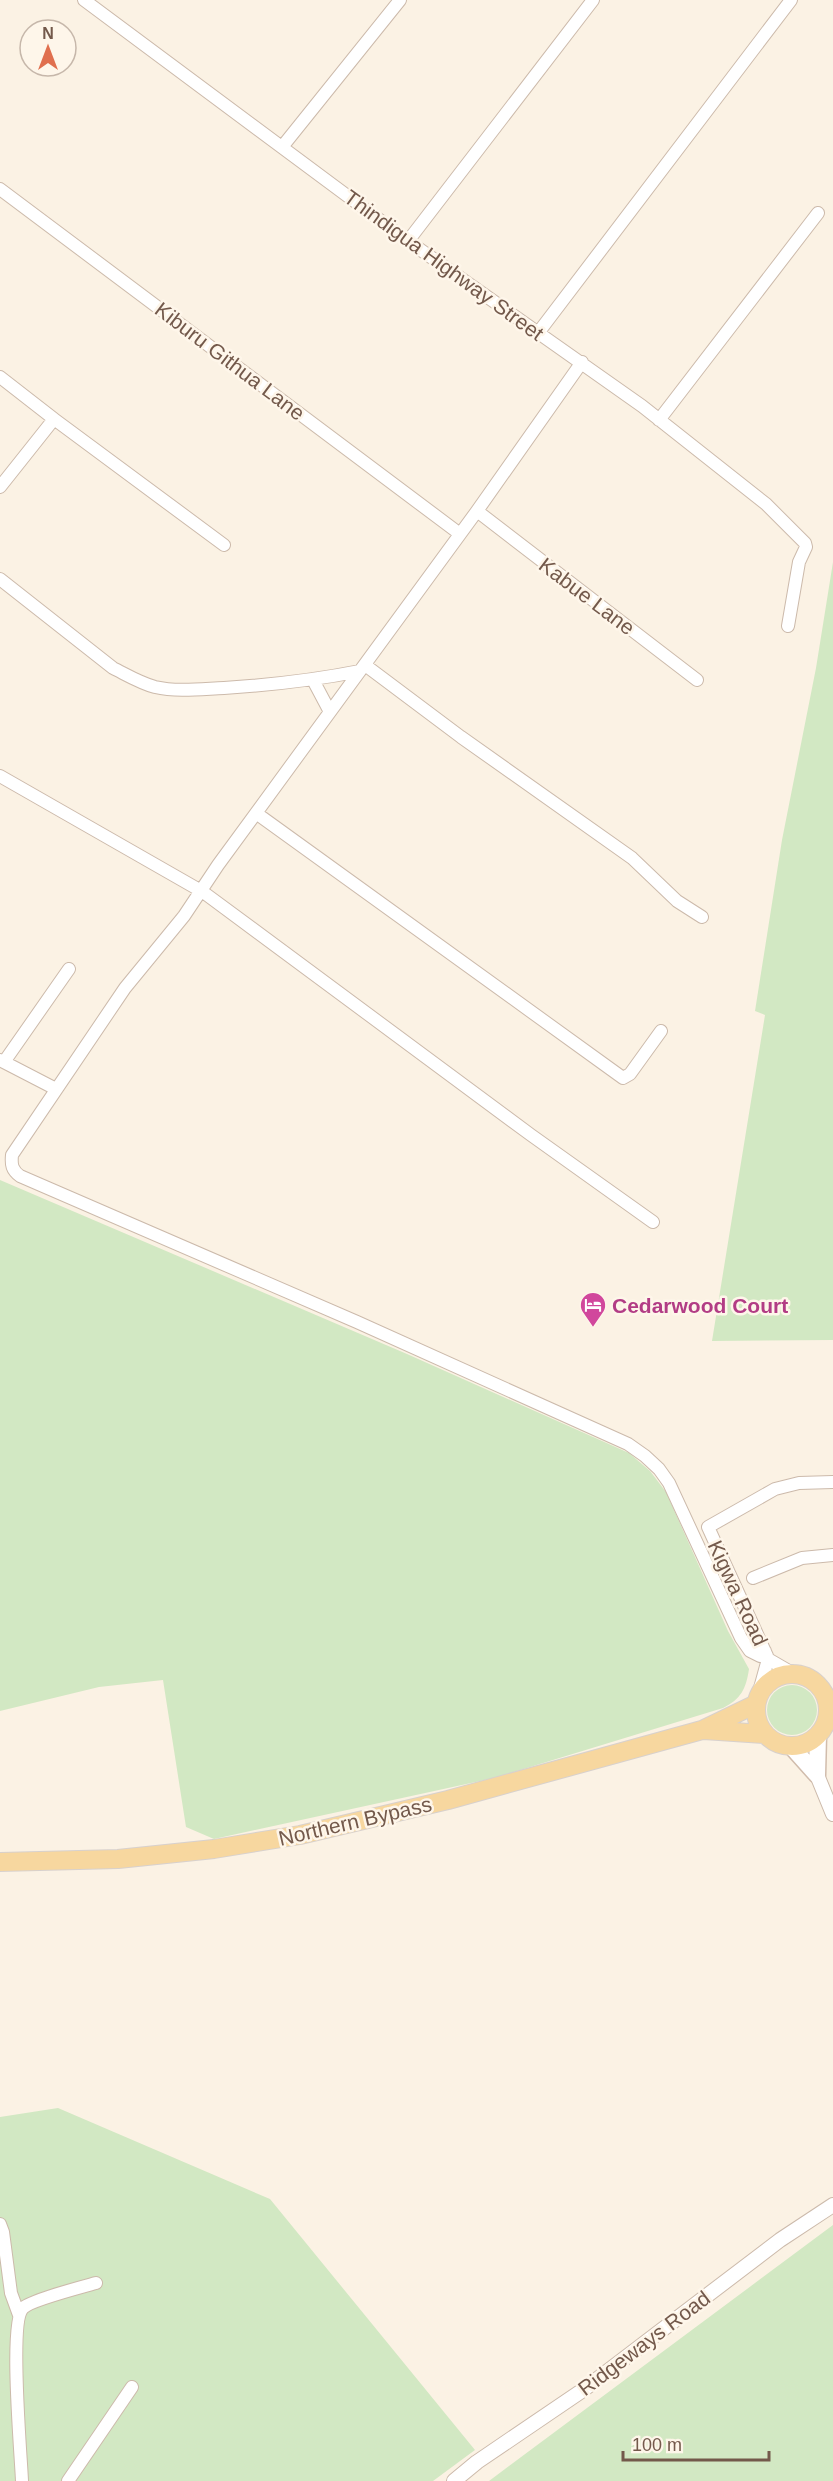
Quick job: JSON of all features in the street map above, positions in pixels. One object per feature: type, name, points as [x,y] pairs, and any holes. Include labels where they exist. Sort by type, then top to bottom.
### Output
[{"type":"main road","points":[[702,1730],[756,1702],[769,1682],[778,1677],[794,1674],[808,1678],[827,1690],[826,1697],[830,1712],[824,1728],[818,1735],[803,1745],[791,1746],[776,1743],[764,1734],[756,1720],[756,1702]]},
{"type":"main road","points":[[702,1730],[764,1734]]},
{"type":"main road","name":"Northern Bypass","points":[[0,1862],[118,1859],[214,1849],[300,1835],[448,1800],[633,1747],[702,1730]]},
{"type":"main road","points":[[817,1775],[818,1735]]},
{"type":"main road","points":[[791,1746],[817,1775]]},
{"type":"street","name":"Thindigua Highway Street","points":[[84,0],[408,241],[582,362],[766,504],[806,547],[800,562],[788,626]]},
{"type":"street","points":[[282,147],[400,0]]},
{"type":"street","points":[[408,241],[593,0]]},
{"type":"street","points":[[538,333],[791,0]]},
{"type":"street","name":"Kiburu Githua Lane","points":[[0,189],[460,534]]},
{"type":"street","points":[[659,420],[818,213]]},
{"type":"street","points":[[582,362],[477,511],[218,865],[203,891],[125,988],[12,1155],[13,1171],[628,1444],[659,1469],[669,1483],[741,1638],[755,1654],[767,1655],[794,1674]]},
{"type":"street","points":[[0,377],[224,545]]},
{"type":"street","points":[[0,487],[54,419]]},
{"type":"street","name":"Kabue Lane","points":[[477,511],[697,680]]},
{"type":"street","points":[[0,579],[113,668],[154,687],[198,690],[313,680],[363,668],[632,858],[676,901],[702,917]]},
{"type":"street","points":[[313,680],[330,712]]},
{"type":"street","points":[[0,776],[203,891],[518,1126],[653,1222]]},
{"type":"street","points":[[256,813],[622,1078],[630,1074],[661,1031]]},
{"type":"street","points":[[56,1089],[2,1061],[69,969]]},
{"type":"street","name":"Kigwa Road","points":[[767,1655],[708,1527],[775,1489],[798,1483],[833,1482]]},
{"type":"street","points":[[753,1578],[802,1558],[833,1555]]},
{"type":"street","points":[[756,1702],[767,1655]]},
{"type":"street","points":[[817,1775],[833,1814]]},
{"type":"street","name":"Ridgeways Road","points":[[454,2481],[477,2462],[583,2390],[780,2240],[833,2205]]},
{"type":"street","points":[[0,2224],[11,2293],[19,2315],[16,2355],[22,2481]]},
{"type":"street","points":[[19,2315],[27,2305],[96,2283]]},
{"type":"street","points":[[68,2481],[132,2387]]},
{"type":"green space","points":[[833,562],[833,1340],[712,1341],[765,1015],[755,1011],[782,840],[816,668]]},
{"type":"green space","points":[[0,1180],[407,1354],[629,1453],[650,1471],[666,1492],[728,1631],[749,1669],[742,1693],[723,1708],[494,1778],[214,1839],[186,1827],[163,1680],[99,1687],[0,1711]]},
{"type":"green space","points":[[792,1685],[806,1689],[813,1696],[817,1710],[813,1724],[806,1731],[792,1735],[778,1731],[771,1724],[767,1710],[771,1696],[778,1689]]},
{"type":"green space","points":[[58,2108],[270,2199],[475,2450],[433,2481],[0,2481],[0,2117]]},
{"type":"green space","points":[[833,2225],[833,2481],[489,2481]]},
{"type":"place","name":"Cedarwood Court","points":[[593,1328]]}]
